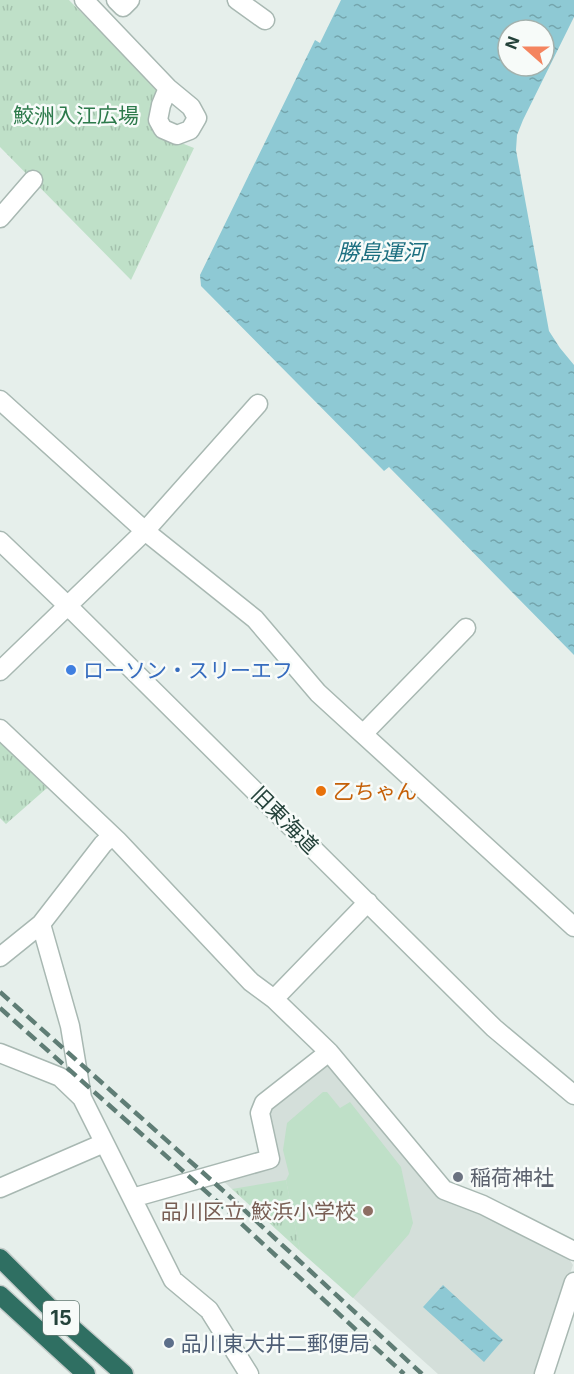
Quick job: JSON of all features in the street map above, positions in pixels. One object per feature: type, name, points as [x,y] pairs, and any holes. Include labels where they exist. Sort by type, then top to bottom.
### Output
[{"type":"highway","name":"15","points":[[0,1258],[53,1311],[124,1374]]},
{"type":"highway","name":"15","points":[[0,1295],[86,1374]]},
{"type":"street","points":[[84,0],[168,88]]},
{"type":"street","points":[[116,0],[123,7],[130,0]]},
{"type":"street","points":[[237,0],[266,20]]},
{"type":"street","points":[[0,218],[33,180]]},
{"type":"street","points":[[0,400],[145,531],[255,619],[318,693],[574,927]]},
{"type":"street","points":[[0,672],[145,531],[258,404]]},
{"type":"street","name":"旧東海道","points":[[0,541],[494,1028],[574,1095]]},
{"type":"street","points":[[363,734],[466,628]]},
{"type":"street","points":[[0,729],[112,836],[251,982],[274,999],[329,1052],[444,1191],[483,1205],[574,1251]]},
{"type":"street","points":[[0,957],[41,924],[112,836]]},
{"type":"street","points":[[274,999],[368,902]]},
{"type":"street","points":[[41,924],[70,1026],[82,1098],[173,1280],[209,1310],[249,1374]]},
{"type":"street","points":[[132,1198],[270,1160],[260,1113],[264,1103],[329,1052]]},
{"type":"street","points":[[0,1053],[60,1077],[82,1098]]},
{"type":"street","points":[[0,1188],[104,1143]]},
{"type":"street","points":[[544,1374],[574,1282]]},
{"type":"shaded area","name":"品川区立 鮫浜小学校","points":[[328,1062],[439,1194],[563,1250],[573,1265],[535,1374],[438,1374],[223,1181],[278,1166],[266,1112]]},
{"type":"green space","name":"鮫洲入江広場","points":[[0,0],[69,0],[159,91],[166,137],[194,148],[131,280],[0,147]]},
{"type":"green space","points":[[0,742],[47,788],[6,824],[0,818]]},
{"type":"green space","points":[[323,1092],[327,1092],[340,1108],[350,1102],[401,1167],[413,1223],[409,1234],[353,1298],[300,1251],[286,1180],[289,1174],[283,1150],[287,1123]]},
{"type":"green space","points":[[286,1180],[300,1251],[232,1189]]},
{"type":"water","name":"勝島運河","points":[[341,0],[574,0],[574,17],[556,53],[556,18],[496,18],[496,78],[544,78],[517,135],[516,150],[549,331],[574,365],[574,655],[389,467],[384,471],[201,286],[200,275],[315,40],[320,43]]},
{"type":"water","points":[[443,1285],[503,1340],[484,1362],[423,1307]]},
{"type":"railway","points":[[0,992],[228,1195],[422,1374]]},
{"type":"railway","points":[[0,1008],[220,1204],[404,1374]]},
{"type":"place","name":"ローソン・スリーエフ","points":[[71,670]]},
{"type":"place","name":"乙ちゃん","points":[[321,791]]},
{"type":"place","name":"稲荷神社","points":[[458,1177]]},
{"type":"place","name":"品川区立 鮫浜小学校","points":[[368,1211]]},
{"type":"place","name":"品川東大井二郵便局","points":[[169,1343]]}]
